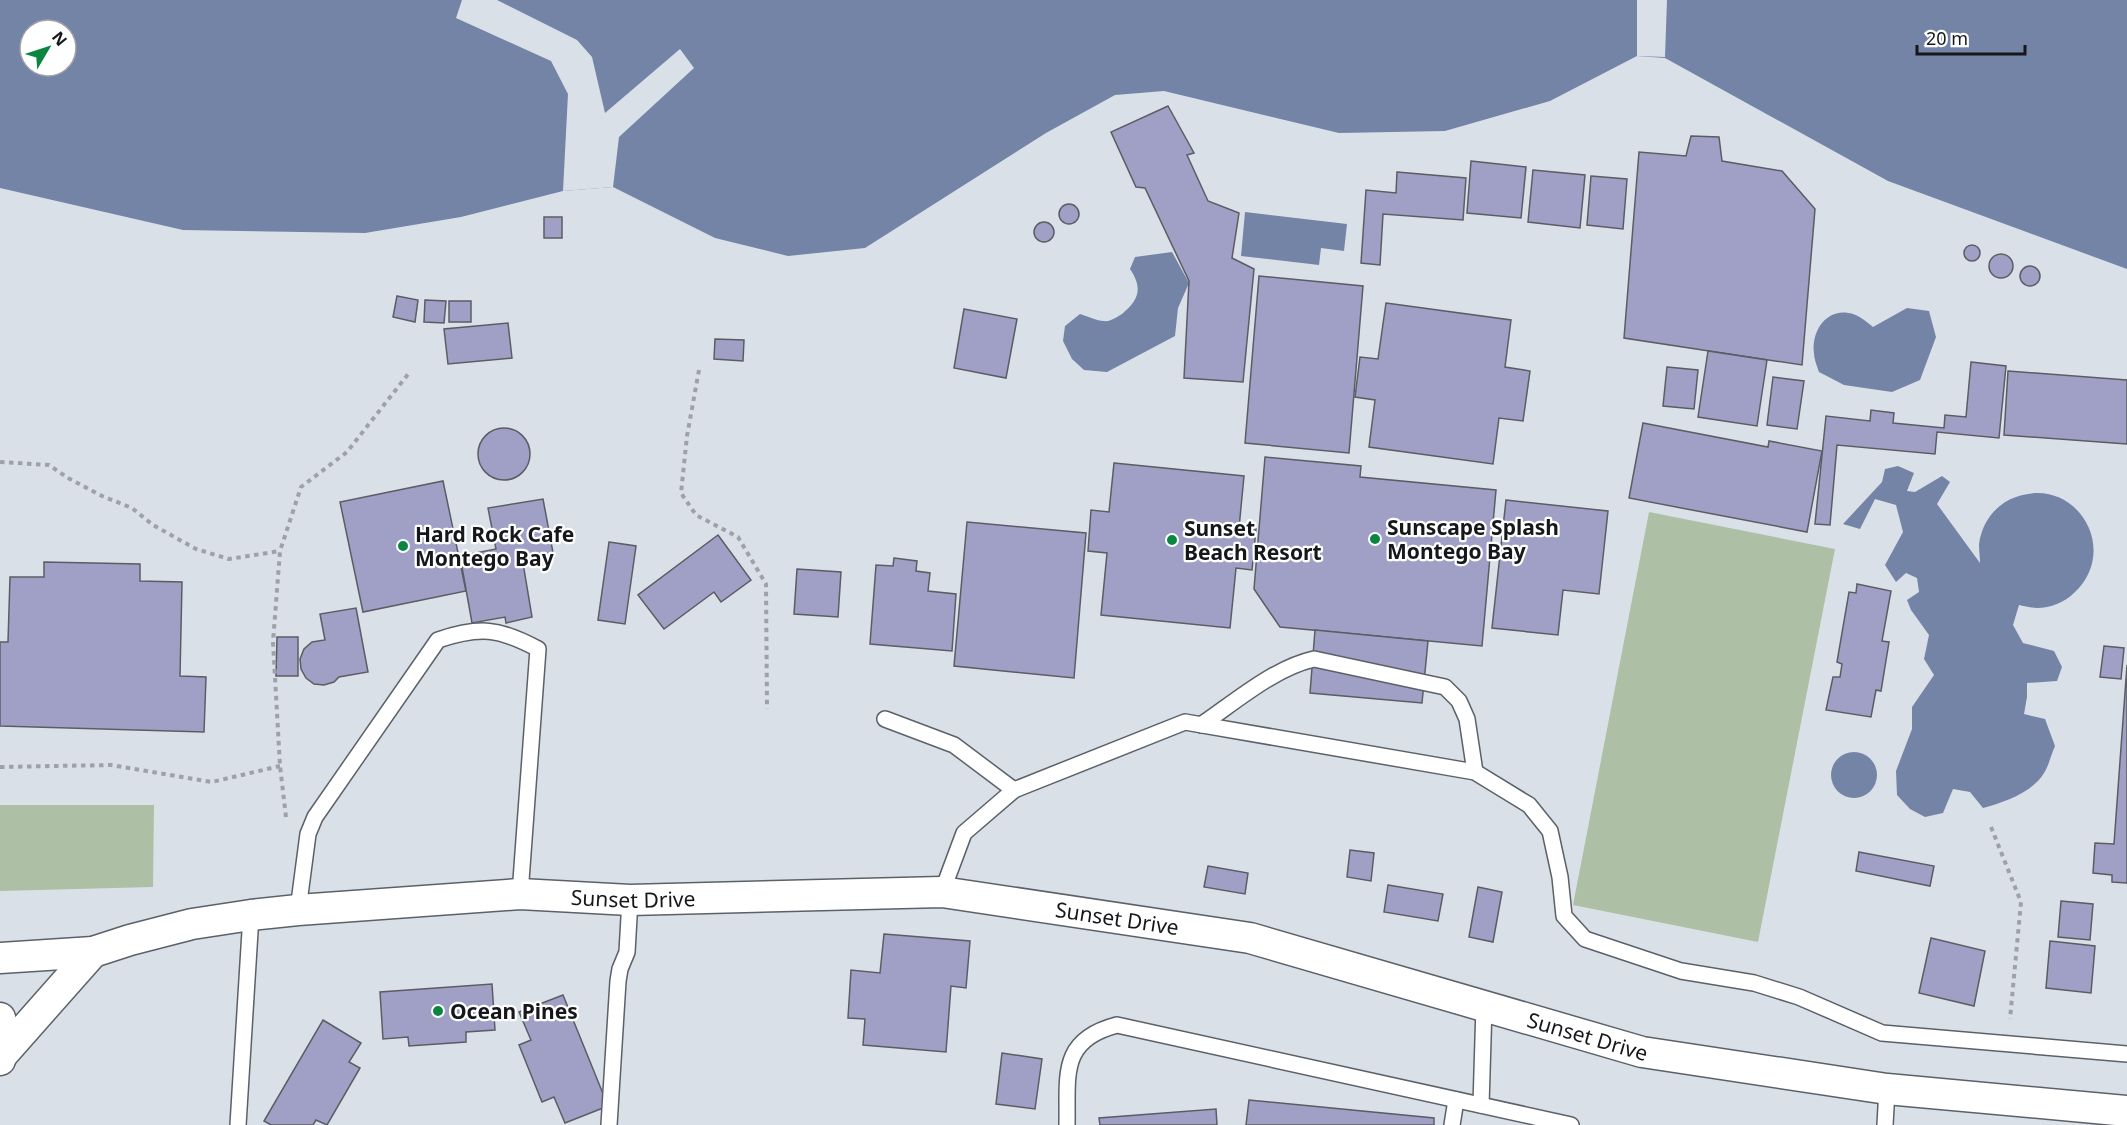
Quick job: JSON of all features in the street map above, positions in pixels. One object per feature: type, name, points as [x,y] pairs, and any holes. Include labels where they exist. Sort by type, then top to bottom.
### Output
[{"type":"street","name":"Sunset Drive","points":[[0,958],[93,952],[192,924],[251,915],[520,894],[630,900],[942,892],[1250,938],[1642,1052],[1887,1089],[2127,1111]]},
{"type":"street","points":[[1,1058],[93,952]]},
{"type":"street","points":[[0,1018],[3,1028],[1,1058]]},
{"type":"lane","points":[[298,910],[308,834],[315,817],[438,640],[463,632],[489,630],[515,636],[538,649],[520,894]]},
{"type":"lane","points":[[1202,725],[1279,673],[1298,663],[1314,659],[1445,687],[1459,700],[1467,719],[1475,772]]},
{"type":"lane","points":[[885,719],[954,745],[1014,790]]},
{"type":"lane","points":[[942,892],[964,833],[1014,790],[1185,722],[1475,772],[1528,805],[1550,831],[1560,877],[1563,916],[1585,939],[1681,971],[1754,983],[1799,997],[1882,1033],[2127,1054]]},
{"type":"lane","points":[[609,1125],[618,981],[627,952],[630,900]]},
{"type":"lane","points":[[238,1125],[251,915]]},
{"type":"lane","points":[[1482,1105],[1484,1006]]},
{"type":"lane","points":[[1067,1125],[1069,1066],[1075,1051],[1086,1038],[1101,1029],[1117,1024],[1571,1125]]},
{"type":"lane","points":[[1885,1125],[1887,1089]]},
{"type":"lane","points":[[1452,1125],[1456,1100]]},
{"type":"path","points":[[699,370],[687,436],[681,493],[696,515],[738,537],[766,584],[767,709]]},
{"type":"path","points":[[287,821],[280,766],[273,642],[280,551],[301,487],[347,452],[409,373]]},
{"type":"path","points":[[0,462],[49,465],[85,487],[132,508],[153,525],[196,549],[229,559],[280,551]]},
{"type":"path","points":[[0,767],[111,765],[212,782],[280,766]]},
{"type":"path","points":[[1991,827],[2021,902],[2008,1044]]},
{"type":"green space","points":[[1649,512],[1835,549],[1758,942],[1573,905]]},
{"type":"green space","points":[[0,805],[154,805],[153,887],[0,891]]},
{"type":"water","points":[[0,0],[2127,0],[2127,269],[1888,181],[1665,58],[1637,56],[1550,101],[1445,131],[1339,133],[1164,91],[1115,95],[1046,133],[865,248],[788,256],[715,238],[613,187],[563,191],[461,217],[365,233],[183,230],[0,188]]},
{"type":"water","points":[[1245,212],[1347,224],[1344,251],[1321,248],[1319,265],[1241,256]]},
{"type":"water","points":[[1172,252],[1189,283],[1178,308],[1175,336],[1107,372],[1084,370],[1072,359],[1063,341],[1065,326],[1080,314],[1106,321],[1122,314],[1132,304],[1137,293],[1137,282],[1130,269],[1135,257]]},
{"type":"water","points":[[1907,308],[1929,311],[1936,337],[1920,380],[1892,392],[1844,385],[1819,372],[1814,358],[1815,336],[1818,328],[1829,317],[1844,312],[1853,314],[1873,327]]},
{"type":"water","points":[[1898,466],[1914,473],[1907,491],[1915,492],[1942,476],[1950,482],[1937,504],[1980,563],[1980,537],[1986,522],[2008,500],[2016,497],[2038,493],[2057,497],[2073,506],[2085,521],[2092,538],[2093,557],[2087,576],[2074,593],[2052,606],[2035,608],[2019,605],[2013,625],[2023,643],[2054,651],[2062,667],[2057,681],[2027,683],[2024,714],[2045,719],[2055,746],[2049,763],[2039,780],[2025,791],[2008,800],[1983,808],[1970,792],[1953,789],[1943,813],[1925,817],[1910,809],[1897,795],[1896,771],[1912,729],[1912,707],[1934,675],[1924,659],[1929,635],[1911,610],[1907,600],[1919,592],[1917,578],[1906,573],[1896,582],[1885,565],[1903,532],[1896,505],[1875,499],[1860,529],[1843,524],[1882,482],[1885,469]]},
{"type":"water","points":[[1854,752],[1870,759],[1877,775],[1870,791],[1854,798],[1838,791],[1831,775],[1838,759]]},
{"type":"pier","points":[[462,0],[497,0],[577,40],[592,57],[605,113],[680,49],[694,68],[619,137],[613,187],[563,191],[568,94],[551,61],[456,18]]},
{"type":"pier","points":[[1637,0],[1667,0],[1665,57],[1637,56]]},
{"type":"building","points":[[1168,106],[1194,153],[1187,155],[1208,201],[1239,213],[1232,258],[1254,269],[1243,382],[1184,378],[1189,281],[1145,188],[1136,187],[1111,132]]},
{"type":"building","points":[[1691,136],[1719,137],[1722,161],[1782,171],[1815,209],[1802,365],[1624,338],[1639,152],[1686,156]]},
{"type":"building","points":[[1471,161],[1526,167],[1521,218],[1467,213]]},
{"type":"building","points":[[1533,170],[1585,175],[1580,228],[1528,222]]},
{"type":"building","points":[[1397,172],[1466,178],[1463,220],[1383,214],[1380,265],[1361,263],[1366,190],[1396,193]]},
{"type":"building","points":[[1591,176],[1627,179],[1623,229],[1587,225]]},
{"type":"building","points":[[1069,204],[1076,207],[1079,214],[1076,221],[1069,224],[1062,221],[1059,214],[1062,207]]},
{"type":"building","points":[[544,217],[562,217],[562,238],[544,238]]},
{"type":"building","points":[[1044,222],[1051,225],[1054,232],[1051,239],[1044,242],[1037,239],[1034,232],[1037,225]]},
{"type":"building","points":[[1972,245],[1980,253],[1972,261],[1964,253]]},
{"type":"building","points":[[2001,254],[2006,255],[2012,261],[2012,271],[2006,277],[2001,278],[1996,277],[1990,271],[1989,266],[1990,261],[1996,255]]},
{"type":"building","points":[[2026,266],[2034,266],[2040,272],[2040,280],[2034,286],[2026,286],[2020,280],[2020,272]]},
{"type":"building","points":[[1259,276],[1363,286],[1349,453],[1245,443]]},
{"type":"building","points":[[397,296],[418,300],[415,322],[393,317]]},
{"type":"building","points":[[425,300],[446,301],[444,323],[424,322]]},
{"type":"building","points":[[449,301],[471,301],[471,322],[449,322]]},
{"type":"building","points":[[1386,303],[1511,320],[1505,367],[1530,371],[1523,421],[1499,418],[1493,464],[1369,447],[1375,400],[1355,397],[1360,357],[1378,359]]},
{"type":"building","points":[[964,309],[1017,319],[1006,378],[954,368]]},
{"type":"building","points":[[508,323],[512,358],[448,364],[444,329]]},
{"type":"building","points":[[715,339],[744,340],[743,361],[714,359]]},
{"type":"building","points":[[1708,351],[1767,360],[1757,426],[1698,417]]},
{"type":"building","points":[[1971,362],[2006,366],[1999,438],[1937,432],[1935,454],[1837,445],[1830,525],[1815,524],[1826,416],[1870,421],[1871,410],[1894,413],[1893,423],[1944,428],[1945,415],[1966,417]]},
{"type":"building","points":[[1667,367],[1698,370],[1694,409],[1663,406]]},
{"type":"building","points":[[2008,371],[2127,380],[2127,444],[2004,435]]},
{"type":"building","points":[[1773,377],[1804,381],[1797,429],[1767,425]]},
{"type":"building","points":[[1643,423],[1768,447],[1769,441],[1822,451],[1807,532],[1629,498]]},
{"type":"building","points":[[504,428],[514,430],[522,436],[528,444],[530,454],[528,464],[522,472],[514,478],[504,480],[494,478],[486,472],[480,464],[478,454],[480,444],[486,436],[494,430]]},
{"type":"building","name":"Sunscape Splash Montego Bay","points":[[1265,457],[1361,466],[1360,477],[1496,490],[1482,646],[1280,627],[1254,589]]},
{"type":"building","name":"Sunset Beach Resort","points":[[1114,463],[1244,476],[1239,528],[1256,529],[1252,570],[1236,568],[1230,628],[1101,615],[1107,553],[1088,551],[1091,510],[1109,512]]},
{"type":"building","name":"Hard Rock Cafe Montego Bay","points":[[443,481],[466,591],[363,612],[340,502]]},
{"type":"building","points":[[543,499],[554,558],[523,563],[532,617],[506,623],[505,617],[472,623],[460,556],[496,549],[488,508]]},
{"type":"building","points":[[1506,500],[1608,511],[1599,594],[1563,590],[1558,635],[1492,628]]},
{"type":"building","points":[[967,522],[1086,533],[1074,678],[954,666]]},
{"type":"building","points":[[718,535],[751,580],[721,602],[714,592],[664,629],[638,595]]},
{"type":"building","points":[[609,542],[636,546],[625,624],[598,620]]},
{"type":"building","points":[[894,558],[917,561],[916,571],[930,573],[928,591],[956,594],[952,651],[870,644],[876,565],[893,566]]},
{"type":"building","points":[[44,562],[140,564],[140,581],[182,582],[180,676],[206,677],[204,732],[0,726],[0,642],[8,642],[10,577],[44,577]]},
{"type":"building","points":[[797,569],[841,572],[838,617],[794,614]]},
{"type":"building","points":[[1857,584],[1891,591],[1882,641],[1889,642],[1881,691],[1876,690],[1871,717],[1826,710],[1833,677],[1840,677],[1842,664],[1837,662],[1849,592],[1856,593]]},
{"type":"building","points":[[356,608],[368,672],[339,677],[334,682],[324,685],[314,684],[306,678],[301,669],[300,659],[304,649],[312,642],[325,640],[320,614]]},
{"type":"building","points":[[1315,630],[1428,641],[1422,703],[1310,693]]},
{"type":"building","points":[[277,637],[298,637],[298,676],[276,676]]},
{"type":"building","points":[[2104,646],[2124,648],[2121,679],[2100,677]]},
{"type":"building","points":[[2127,665],[2127,883],[2112,882],[2112,875],[2093,873],[2095,843],[2114,844]]},
{"type":"building","points":[[1350,850],[1374,853],[1371,881],[1347,877]]},
{"type":"building","points":[[1859,852],[1934,866],[1930,886],[1856,871]]},
{"type":"building","points":[[1208,866],[1248,873],[1245,894],[1204,887]]},
{"type":"building","points":[[1388,885],[1443,894],[1438,921],[1384,912]]},
{"type":"building","points":[[1478,887],[1502,892],[1493,942],[1469,937]]},
{"type":"building","points":[[2061,901],[2093,904],[2090,940],[2058,937]]},
{"type":"building","points":[[884,934],[970,941],[966,988],[951,986],[946,1052],[863,1045],[865,1019],[848,1018],[851,970],[880,973]]},
{"type":"building","points":[[1931,938],[1985,951],[1974,1006],[1919,993]]},
{"type":"building","points":[[2050,941],[2095,946],[2091,993],[2046,988]]},
{"type":"building","name":"Ocean Pines","points":[[492,984],[495,1030],[466,1032],[466,1042],[409,1046],[408,1037],[383,1039],[380,992]]},
{"type":"building","points":[[563,995],[608,1106],[565,1123],[554,1097],[542,1102],[519,1045],[531,1040],[519,1012]]},
{"type":"building","points":[[323,1020],[361,1043],[349,1062],[360,1068],[327,1125],[316,1120],[313,1125],[271,1125],[264,1121]]},
{"type":"building","points":[[1002,1053],[1042,1059],[1035,1109],[996,1104]]},
{"type":"building","points":[[1249,1100],[1434,1118],[1434,1125],[1246,1125]]},
{"type":"building","points":[[1216,1109],[1217,1125],[1100,1125],[1099,1118]]},
{"type":"place","name":"Sunscape Splash Montego Bay","points":[[1375,539]]},
{"type":"place","name":"Sunset Beach Resort","points":[[1172,540]]},
{"type":"place","name":"Hard Rock Cafe Montego Bay","points":[[403,546]]},
{"type":"place","name":"Ocean Pines","points":[[438,1011]]}]
